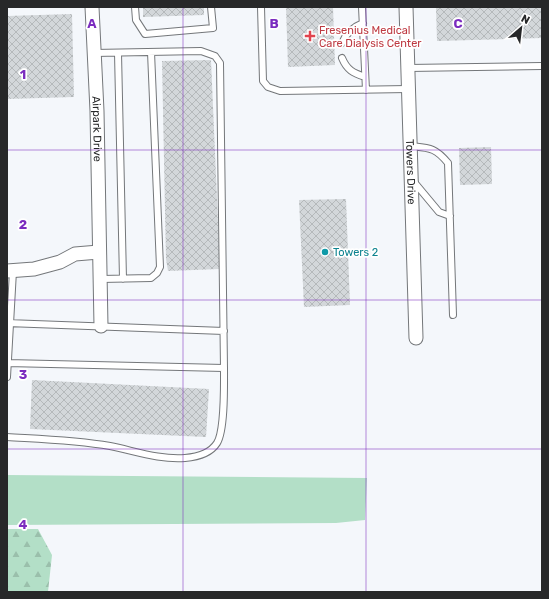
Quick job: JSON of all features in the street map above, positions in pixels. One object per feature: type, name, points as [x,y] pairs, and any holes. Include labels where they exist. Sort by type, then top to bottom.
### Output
[{"type":"street","name":"Airpark Drive","points":[[92,7],[101,279],[101,326]]},
{"type":"street","name":"Towers Drive","points":[[406,7],[416,338]]},
{"type":"street","points":[[10,271],[43,267],[81,253],[100,252]]},
{"type":"lane","points":[[135,7],[136,20],[145,34],[213,28],[211,7]]},
{"type":"lane","points":[[261,7],[263,81],[268,87],[280,91],[408,89]]},
{"type":"lane","points":[[362,7],[366,90]]},
{"type":"lane","points":[[342,43],[355,26],[363,24]]},
{"type":"lane","points":[[7,437],[76,441],[110,446],[161,457],[185,458],[207,453],[217,443],[221,433],[224,331],[220,63],[215,56],[201,51],[94,53]]},
{"type":"lane","points":[[101,279],[151,278],[157,273],[160,267],[151,52]]},
{"type":"lane","points":[[118,53],[123,279]]},
{"type":"lane","points":[[342,58],[346,67],[352,72],[365,77]]},
{"type":"lane","points":[[408,68],[542,66]]},
{"type":"lane","points":[[410,146],[430,148],[439,153],[448,163],[453,314]]},
{"type":"lane","points":[[411,180],[439,212],[450,216]]},
{"type":"lane","points":[[7,377],[10,271]]},
{"type":"lane","points":[[9,323],[224,331]]},
{"type":"lane","points":[[8,363],[224,368]]},
{"type":"green space","points":[[7,475],[367,478],[365,520],[336,523],[7,525]]},
{"type":"green space","points":[[7,529],[38,529],[52,555],[48,592],[7,592]]},
{"type":"building","points":[[143,7],[204,7],[204,15],[143,17]]},
{"type":"building","name":"Fresenius Medical Care Dialysis Center","points":[[286,7],[333,7],[335,65],[288,67]]},
{"type":"building","points":[[436,7],[542,7],[542,38],[437,41]]},
{"type":"building","points":[[72,14],[74,97],[7,99],[7,16]]},
{"type":"building","points":[[211,60],[220,269],[168,271],[166,259],[162,61]]},
{"type":"building","points":[[491,147],[492,184],[460,185],[459,148]]},
{"type":"building","name":"Towers 2","points":[[346,199],[350,305],[304,307],[299,200]]},
{"type":"building","points":[[32,380],[209,389],[206,437],[30,429]]},
{"type":"place","name":"Fresenius Medical Care Dialysis Center","points":[[310,36]]},
{"type":"place","name":"Towers 2","points":[[325,252]]}]
